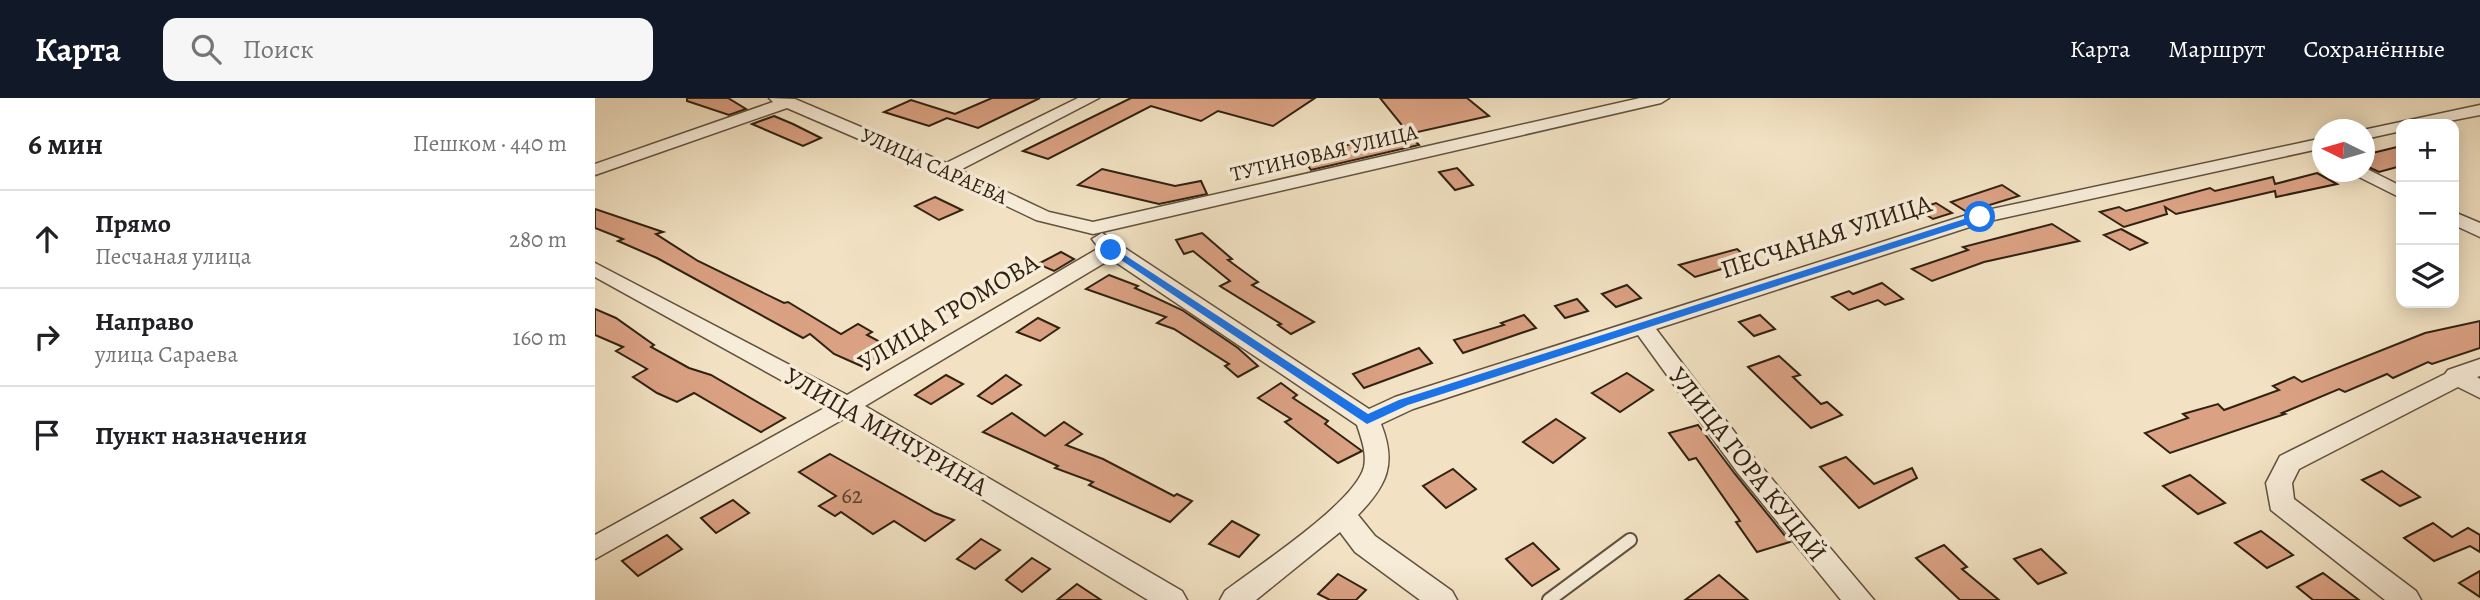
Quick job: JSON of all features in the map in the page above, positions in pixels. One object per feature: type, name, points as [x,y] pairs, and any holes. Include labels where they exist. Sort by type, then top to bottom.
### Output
[{"type":"street","points":[[946,170],[1091,98]]},
{"type":"street","name":"ТУТИНОВАЯ УЛИЦА","points":[[1120,222],[1661,98]]},
{"type":"street","points":[[2463,98],[2480,103]]},
{"type":"street","points":[[595,170],[783,100]]},
{"type":"street","name":"УЛИЦА САРАЕВА","points":[[783,100],[946,170],[1043,216],[1093,228],[1120,222]]},
{"type":"street","points":[[2436,119],[2480,110]]},
{"type":"street","points":[[2375,132],[2396,127]]},
{"type":"street","name":"ПЕСЧАНАЯ УЛИЦА","points":[[1359,414],[1980,217],[2312,147]]},
{"type":"street","points":[[2375,180],[2396,191]]},
{"type":"street","points":[[2459,220],[2480,231]]},
{"type":"street","points":[[1093,228],[1111,250],[1359,414],[1377,443],[1375,471],[1342,515],[1235,600]]},
{"type":"street","name":"УЛИЦА ГРОМОВА","points":[[595,548],[847,406],[1111,250]]},
{"type":"street","name":"УЛИЦА МИЧУРИНА","points":[[595,269],[847,406],[1172,600]]},
{"type":"street","name":"УЛИЦА ГОРА КУЦАЙ","points":[[1641,324],[1690,394],[1797,529],[1859,600]]},
{"type":"street","points":[[2406,600],[2281,503],[2279,483],[2289,463],[2468,370],[2480,390]]},
{"type":"street","points":[[1342,515],[1365,544],[1442,600]]},
{"type":"lane","points":[[1549,600],[1630,540]]},
{"type":"building","points":[[687,98],[728,98],[746,109],[729,115],[687,101]]},
{"type":"building","points":[[992,98],[1040,98],[978,128],[947,118],[929,126],[884,112],[911,100],[955,114]]},
{"type":"building","points":[[1131,98],[1315,98],[1273,126],[1218,111],[1201,121],[1151,106],[1048,159],[1023,151]]},
{"type":"building","points":[[1380,98],[1467,98],[1489,116],[1409,134]]},
{"type":"building","points":[[774,116],[821,138],[803,146],[752,124]]},
{"type":"building","points":[[1406,131],[1419,145],[1311,170],[1301,156]]},
{"type":"building","points":[[2396,147],[2396,167],[2379,172],[2375,170],[2375,152]]},
{"type":"building","points":[[1457,168],[1473,185],[1455,190],[1439,172]]},
{"type":"building","points":[[1102,169],[1175,186],[1201,181],[1207,194],[1159,204],[1078,185]]},
{"type":"building","points":[[2312,174],[2312,182],[2337,184],[2276,197],[2275,191],[2176,214],[2165,207],[2167,214],[2124,227],[2100,212],[2119,207],[2126,211],[2210,188],[2215,191],[2273,177],[2275,184]]},
{"type":"building","points":[[2002,185],[2019,196],[1967,212],[1951,202]]},
{"type":"building","points":[[935,197],[962,210],[939,220],[915,206]]},
{"type":"building","points":[[1936,203],[1952,213],[1933,219],[1917,209]]},
{"type":"building","points":[[595,209],[663,232],[656,234],[698,261],[784,303],[788,302],[841,334],[858,324],[872,332],[867,335],[897,351],[868,369],[834,354],[810,334],[803,338],[657,258],[618,241],[623,239],[595,228]]},
{"type":"building","points":[[2052,224],[2079,241],[1984,262],[1932,281],[1912,269],[1968,250],[1963,247]]},
{"type":"building","points":[[2121,229],[2147,243],[2130,250],[2104,235]]},
{"type":"building","points":[[1202,233],[1232,259],[1228,260],[1258,282],[1252,285],[1314,322],[1291,334],[1278,325],[1281,324],[1220,286],[1230,281],[1193,251],[1184,254],[1176,240]]},
{"type":"building","points":[[1737,249],[1754,264],[1738,269],[1735,265],[1695,277],[1679,265]]},
{"type":"building","points":[[1061,252],[1074,259],[1054,271],[1038,264]]},
{"type":"building","points":[[1109,275],[1138,286],[1135,288],[1182,310],[1238,348],[1258,366],[1238,377],[1225,366],[1229,364],[1174,329],[1157,323],[1166,317],[1086,289]]},
{"type":"building","points":[[1882,283],[1903,299],[1885,305],[1878,300],[1849,310],[1832,297],[1849,291],[1853,294]]},
{"type":"building","points":[[1627,285],[1641,298],[1616,307],[1602,294]]},
{"type":"building","points":[[1577,299],[1588,311],[1565,318],[1555,306]]},
{"type":"building","points":[[595,309],[616,318],[654,345],[651,347],[689,368],[711,375],[785,418],[761,432],[694,393],[677,402],[657,393],[633,377],[647,369],[616,351],[623,347],[595,335]]},
{"type":"building","points":[[1524,315],[1536,328],[1463,353],[1454,340],[1504,325],[1501,323]]},
{"type":"building","points":[[1760,315],[1775,329],[1754,336],[1739,322]]},
{"type":"building","points":[[1038,318],[1059,328],[1040,341],[1017,332]]},
{"type":"building","points":[[2480,321],[2480,348],[2432,364],[2428,362],[2393,378],[2387,374],[2345,392],[2339,389],[2282,413],[2285,414],[2170,453],[2145,433],[2188,418],[2183,414],[2218,404],[2224,410],[2279,390],[2273,386],[2294,377],[2302,382],[2425,333]]},
{"type":"building","points":[[1419,348],[1432,363],[1364,388],[1353,374]]},
{"type":"building","points":[[1779,356],[1800,375],[1793,377],[1821,404],[1827,402],[1842,415],[1811,428],[1748,367]]},
{"type":"building","points":[[1627,373],[1653,390],[1620,412],[1592,393]]},
{"type":"building","points":[[946,375],[963,384],[931,404],[915,395]]},
{"type":"building","points":[[1006,375],[1021,385],[992,404],[978,396]]},
{"type":"building","points":[[1281,383],[1297,395],[1293,398],[1328,421],[1325,424],[1362,451],[1338,463],[1285,422],[1291,419],[1258,398]]},
{"type":"building","points":[[1012,413],[1045,436],[1064,422],[1082,434],[1066,445],[1103,459],[1174,496],[1177,494],[1192,501],[1170,522],[1089,485],[1093,482],[1055,468],[1058,466],[983,432]]},
{"type":"building","points":[[1556,419],[1585,438],[1553,463],[1523,442]]},
{"type":"building","points":[[1698,425],[1790,542],[1757,552],[1736,522],[1740,521],[1696,458],[1689,460],[1669,433]]},
{"type":"building","points":[[830,454],[935,513],[954,520],[925,541],[894,521],[873,534],[841,512],[835,516],[819,506],[836,496],[799,472]]},
{"type":"building","points":[[1846,457],[1874,484],[1912,468],[1917,478],[1859,508],[1820,467]]},
{"type":"building","points":[[1453,469],[1476,489],[1446,508],[1423,486]]},
{"type":"building","points":[[2382,471],[2420,497],[2400,506],[2362,480]]},
{"type":"building","points":[[2190,475],[2225,503],[2198,514],[2163,486]]},
{"type":"building","points":[[733,500],[749,513],[716,533],[701,518]]},
{"type":"building","points":[[1232,521],[1259,535],[1239,557],[1209,544]]},
{"type":"building","points":[[2433,523],[2452,537],[2468,528],[2480,535],[2480,552],[2470,546],[2434,561],[2404,538]]},
{"type":"building","points":[[2261,531],[2293,555],[2267,568],[2235,543]]},
{"type":"building","points":[[667,535],[682,549],[638,576],[622,561]]},
{"type":"building","points":[[981,539],[1000,550],[975,569],[957,559]]},
{"type":"building","points":[[1533,543],[1559,569],[1532,586],[1506,559]]},
{"type":"building","points":[[1944,545],[1967,567],[1962,569],[1999,600],[1960,600],[1916,558]]},
{"type":"building","points":[[2041,549],[2066,573],[2038,584],[2014,559]]},
{"type":"building","points":[[1032,558],[1050,569],[1022,592],[1006,580]]},
{"type":"building","points":[[2480,571],[2480,597],[2459,583]]},
{"type":"building","points":[[2323,573],[2359,600],[2313,600],[2297,587]]},
{"type":"building","points":[[1338,574],[1366,590],[1356,600],[1330,600],[1318,594]]},
{"type":"building","points":[[1719,575],[1748,600],[1685,600]]},
{"type":"building","points":[[1077,584],[1101,600],[1057,600]]},
{"type":"route","points":[[1111,250],[1367,420],[1403,402],[1980,217]]}]
